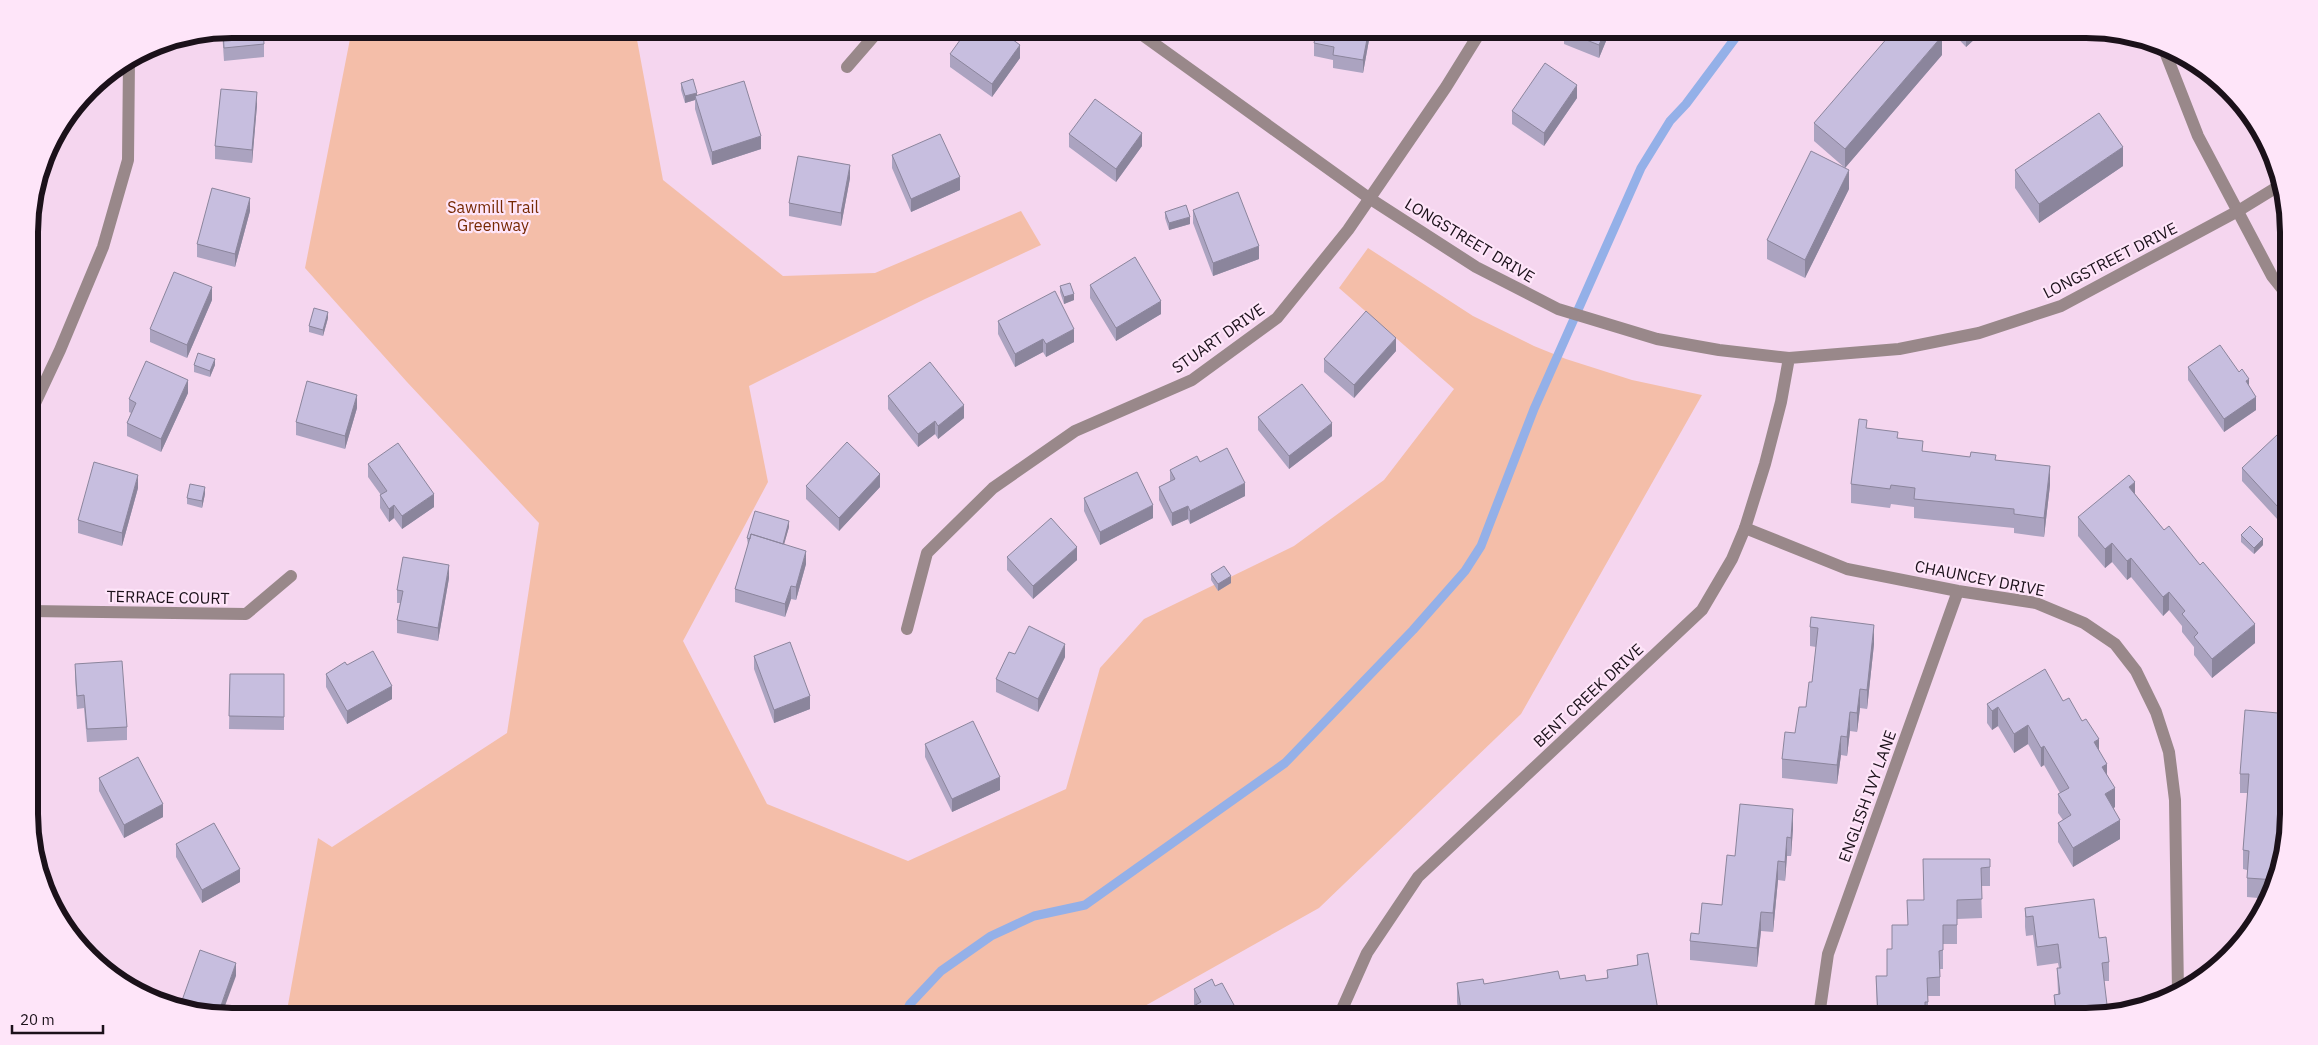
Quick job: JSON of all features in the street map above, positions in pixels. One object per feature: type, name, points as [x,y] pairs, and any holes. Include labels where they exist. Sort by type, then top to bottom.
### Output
[{"type":"street","points":[[847,67],[872,38]]},
{"type":"street","name":"LONGSTREET DRIVE","points":[[1146,38],[1368,198],[1476,267],[1558,308],[1657,339],[1719,350],[1789,358],[1899,348],[1979,333],[2061,306],[2238,211],[2276,188]]},
{"type":"street","name":"STUART DRIVE","points":[[907,630],[927,553],[993,488],[1075,431],[1192,380],[1276,318],[1348,230],[1368,198],[1446,87],[1476,38]]},
{"type":"street","points":[[2166,55],[2198,136],[2272,276],[2280,286]]},
{"type":"street","points":[[38,397],[60,350],[103,247],[128,160],[129,67]]},
{"type":"street","name":"BENT CREEK DRIVE","points":[[1342,1008],[1366,953],[1418,877],[1702,610],[1732,559],[1745,528],[1767,456],[1789,358]]},
{"type":"street","name":"CHAUNCEY DRIVE","points":[[1745,528],[1847,569],[1958,591],[2036,603],[2084,623],[2115,644],[2136,671],[2156,712],[2169,752],[2175,800],[2178,985]]},
{"type":"street","name":"TERRACE COURT","points":[[38,611],[246,614],[291,576]]},
{"type":"street","name":"ENGLISH IVY LANE","points":[[1820,1008],[1828,954],[1958,591]]},
{"type":"green space","name":"Sawmill Trail Greenway","points":[[350,38],[637,38],[663,180],[783,276],[875,273],[1021,211],[1041,245],[925,299],[749,386],[768,482],[683,641],[767,804],[908,861],[1066,789],[1100,668],[1144,619],[1294,546],[1384,480],[1454,389],[1339,288],[1368,248],[1473,316],[1534,346],[1566,359],[1632,380],[1702,395],[1521,714],[1319,908],[1141,1008],[287,1008],[318,838],[332,847],[507,733],[539,523],[407,382],[305,268]]},
{"type":"building","points":[[223,38],[264,38],[264,44],[224,48]]},
{"type":"building","points":[[962,38],[1011,38],[1020,45],[992,84],[950,54]]},
{"type":"building","points":[[1315,38],[1367,38],[1363,60],[1333,55],[1334,47],[1314,43]]},
{"type":"building","points":[[1582,38],[1602,38],[1599,45]]},
{"type":"building","points":[[1887,38],[1940,38],[1845,149],[1814,123]]},
{"type":"building","points":[[1545,63],[1577,85],[1544,133],[1512,111]]},
{"type":"building","points":[[693,79],[697,93],[685,96],[681,83]]},
{"type":"building","points":[[744,81],[761,136],[712,152],[695,96]]},
{"type":"building","points":[[221,89],[257,92],[252,150],[215,146]]},
{"type":"building","points":[[1095,99],[1142,133],[1116,169],[1069,134]]},
{"type":"building","points":[[2099,113],[2123,147],[2039,204],[2015,170]]},
{"type":"building","points":[[940,134],[960,177],[911,199],[892,155]]},
{"type":"building","points":[[1811,151],[1849,170],[1805,260],[1767,240]]},
{"type":"building","points":[[798,156],[850,165],[841,213],[789,203]]},
{"type":"building","points":[[212,188],[250,198],[235,254],[197,244]]},
{"type":"building","points":[[1238,192],[1259,246],[1213,263],[1193,210]]},
{"type":"building","points":[[1186,205],[1190,217],[1169,223],[1165,212]]},
{"type":"building","points":[[1135,257],[1161,301],[1116,328],[1090,285]]},
{"type":"building","points":[[174,272],[212,287],[187,345],[150,329]]},
{"type":"building","points":[[1070,283],[1074,294],[1064,297],[1060,286]]},
{"type":"building","points":[[1055,291],[1074,329],[1046,344],[1043,339],[1015,354],[998,321]]},
{"type":"building","points":[[314,308],[328,312],[323,330],[309,326]]},
{"type":"building","points":[[1366,311],[1396,338],[1354,385],[1324,359]]},
{"type":"building","points":[[2220,345],[2239,372],[2242,369],[2249,379],[2246,381],[2256,397],[2224,419],[2188,367]]},
{"type":"building","points":[[198,353],[215,359],[210,371],[194,365]]},
{"type":"building","points":[[146,361],[188,380],[161,439],[127,423],[136,403],[129,399]]},
{"type":"building","points":[[930,362],[964,405],[938,426],[935,421],[918,434],[888,396]]},
{"type":"building","points":[[307,381],[357,395],[345,436],[296,422]]},
{"type":"building","points":[[1302,384],[1332,423],[1289,456],[1258,417]]},
{"type":"building","points":[[1859,419],[1867,420],[1866,428],[1898,432],[1897,438],[1923,441],[1922,451],[1970,457],[1971,452],[1996,455],[1995,460],[2050,466],[2044,518],[2014,514],[2014,509],[1914,499],[1915,488],[1891,485],[1890,489],[1851,484]]},
{"type":"building","points":[[2278,434],[2280,436],[2280,505],[2278,507],[2242,468]]},
{"type":"building","points":[[847,442],[880,474],[839,518],[806,486]]},
{"type":"building","points":[[398,443],[434,494],[402,516],[394,505],[389,509],[380,495],[387,491],[368,464]]},
{"type":"building","points":[[1227,448],[1245,483],[1190,511],[1188,506],[1172,513],[1159,487],[1175,479],[1170,470],[1197,456],[1200,462]]},
{"type":"building","points":[[94,462],[138,475],[122,533],[78,520]]},
{"type":"building","points":[[1137,472],[1153,505],[1100,532],[1084,498]]},
{"type":"building","points":[[2129,475],[2135,482],[2129,487],[2164,530],[2169,526],[2200,565],[2203,562],[2255,624],[2212,659],[2194,637],[2198,633],[2182,614],[2185,611],[2169,592],[2163,597],[2131,558],[2127,561],[2112,543],[2105,549],[2078,517]]},
{"type":"building","points":[[190,484],[205,487],[202,501],[187,498]]},
{"type":"building","points":[[755,511],[789,521],[783,544],[751,534],[750,539],[747,538]]},
{"type":"building","points":[[1051,518],[1077,547],[1033,586],[1007,557]]},
{"type":"building","points":[[2250,526],[2263,539],[2254,548],[2241,535]]},
{"type":"building","points":[[751,534],[806,551],[796,587],[791,586],[785,604],[735,589]]},
{"type":"building","points":[[403,557],[449,565],[438,628],[397,620],[403,591],[397,590]]},
{"type":"building","points":[[1224,566],[1231,576],[1218,584],[1211,574]]},
{"type":"building","points":[[1811,617],[1874,625],[1867,690],[1860,689],[1857,713],[1850,712],[1847,737],[1841,736],[1837,765],[1782,759],[1785,732],[1795,733],[1799,707],[1806,707],[1809,682],[1812,682],[1818,628],[1810,627]]},
{"type":"building","points":[[1029,626],[1065,644],[1038,699],[996,679],[1009,652],[1015,654]]},
{"type":"building","points":[[790,642],[810,696],[774,710],[754,656]]},
{"type":"building","points":[[373,651],[392,686],[347,711],[326,674],[345,662],[347,665]]},
{"type":"building","points":[[122,661],[127,727],[87,729],[84,695],[77,696],[75,664]]},
{"type":"building","points":[[2045,669],[2063,701],[2069,698],[2082,721],[2086,719],[2099,739],[2094,742],[2107,764],[2102,767],[2115,788],[2105,794],[2120,820],[2073,848],[2058,823],[2071,815],[2058,794],[2069,788],[2044,746],[2041,748],[2028,725],[2014,734],[1998,707],[1992,711],[1987,704]]},
{"type":"building","points":[[230,674],[284,674],[284,717],[229,716]]},
{"type":"building","points":[[2245,710],[2280,713],[2280,826],[2277,851],[2269,880],[2247,878],[2249,851],[2243,850],[2249,774],[2240,774]]},
{"type":"building","points":[[973,721],[1000,777],[952,799],[925,744]]},
{"type":"building","points":[[138,757],[163,804],[124,825],[99,778]]},
{"type":"building","points":[[1740,804],[1793,809],[1791,838],[1787,837],[1785,862],[1778,861],[1773,913],[1761,912],[1757,948],[1690,941],[1691,933],[1699,934],[1702,903],[1722,905],[1727,855],[1735,856]]},
{"type":"building","points":[[214,823],[240,869],[202,890],[176,844]]},
{"type":"building","points":[[1923,859],[1990,859],[1990,867],[1981,868],[1982,899],[1957,900],[1957,925],[1943,925],[1943,950],[1939,951],[1940,977],[1927,978],[1928,1002],[1925,1002],[1925,1008],[1878,1008],[1876,976],[1887,976],[1887,949],[1892,949],[1892,925],[1908,925],[1907,900],[1924,900]]},
{"type":"building","points":[[2094,899],[2099,938],[2106,937],[2109,962],[2102,963],[2107,1006],[2056,1008],[2054,995],[2060,994],[2057,968],[2061,968],[2058,944],[2037,947],[2033,916],[2026,917],[2025,908]]},
{"type":"building","points":[[200,950],[236,963],[220,1007],[182,1001]]},
{"type":"building","points":[[1648,953],[1658,1008],[1461,1008],[1457,983],[1483,979],[1484,984],[1558,971],[1560,979],[1585,975],[1586,981],[1608,978],[1607,970],[1638,965],[1637,955]]},
{"type":"building","points":[[1212,979],[1215,986],[1222,983],[1236,1008],[1190,1008],[1201,1002],[1194,989]]},
{"type":"waterway","points":[[908,1008],[941,971],[991,936],[1034,916],[1085,905],[1285,763],[1413,630],[1465,571],[1481,546],[1534,409],[1641,168],[1670,121],[1686,104],[1735,38]]}]
